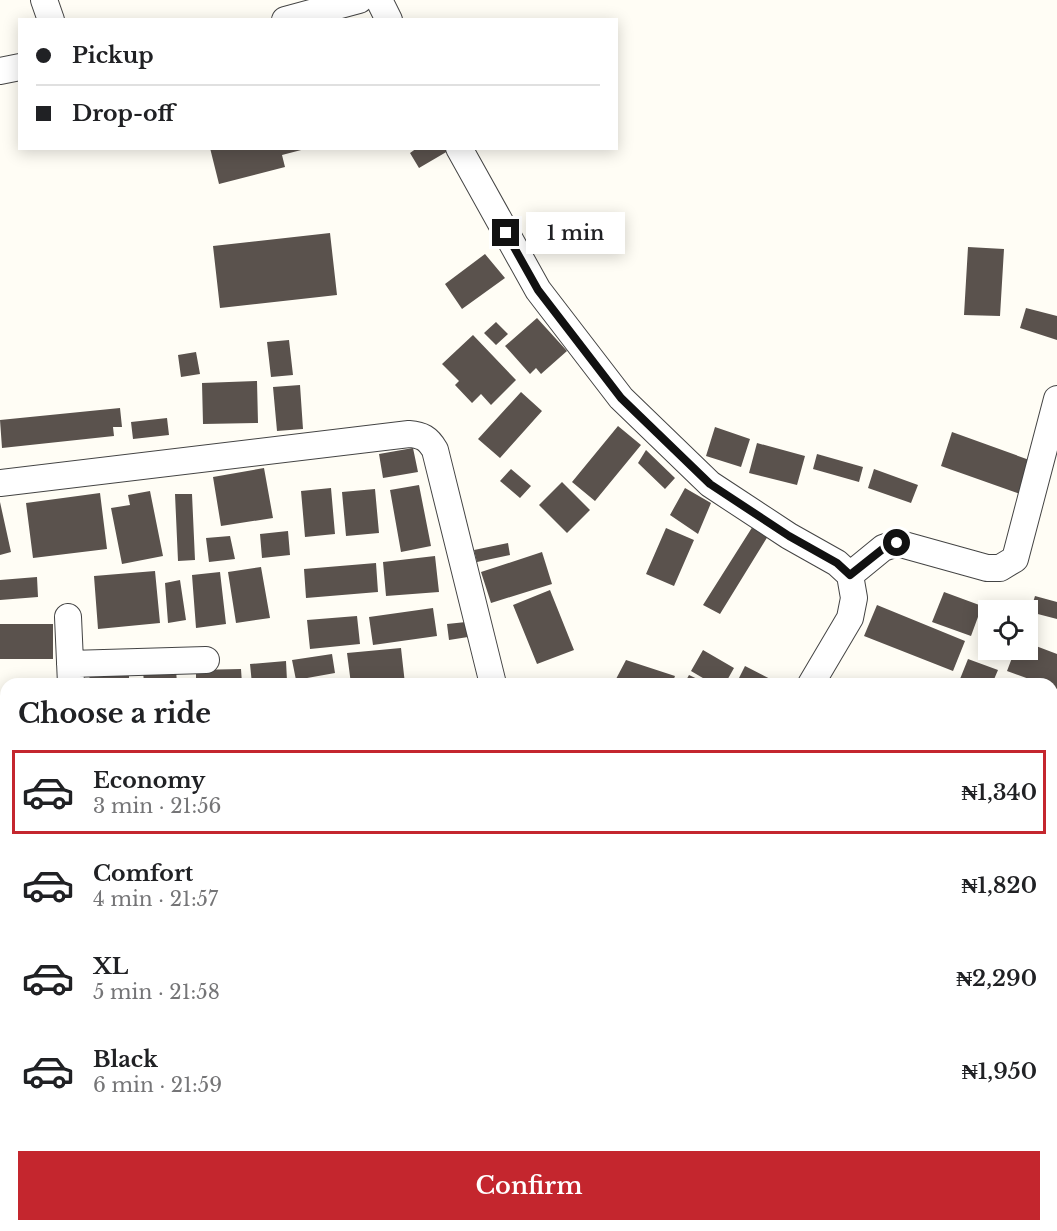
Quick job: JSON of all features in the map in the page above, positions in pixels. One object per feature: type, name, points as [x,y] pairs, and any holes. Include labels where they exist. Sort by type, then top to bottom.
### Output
[{"type":"street","points":[[44,0],[50,18]]},
{"type":"street","points":[[292,18],[359,0]]},
{"type":"street","points":[[379,0],[388,18]]},
{"type":"street","points":[[0,71],[18,67]]},
{"type":"street","points":[[460,150],[538,290],[621,398],[710,484],[789,536],[837,563],[850,575],[854,598],[850,618],[815,678]]},
{"type":"street","points":[[850,575],[884,548],[897,543],[987,568],[1000,568],[1015,559],[1057,399]]},
{"type":"street","points":[[0,483],[409,434],[421,435],[435,450],[492,678]]},
{"type":"street","points":[[68,617],[70,674],[206,660]]},
{"type":"building","points":[[210,150],[301,150],[282,155],[285,167],[219,184]]},
{"type":"building","points":[[414,150],[448,151],[419,168],[410,153]]},
{"type":"building","points":[[330,233],[337,295],[220,308],[213,246]]},
{"type":"building","points":[[968,247],[1004,249],[1000,316],[964,315]]},
{"type":"building","points":[[485,254],[505,278],[462,309],[445,284]]},
{"type":"building","points":[[1026,308],[1057,316],[1057,340],[1020,328]]},
{"type":"building","points":[[537,318],[567,351],[541,374],[536,368],[530,374],[505,346]]},
{"type":"building","points":[[496,322],[508,334],[496,345],[484,333]]},
{"type":"building","points":[[473,335],[516,380],[491,405],[481,394],[472,403],[455,385],[459,381],[442,364]]},
{"type":"building","points":[[289,340],[293,375],[271,377],[267,342]]},
{"type":"building","points":[[196,352],[200,374],[181,377],[178,355]]},
{"type":"building","points":[[257,381],[258,423],[203,424],[202,383]]},
{"type":"building","points":[[300,385],[303,429],[277,431],[273,387]]},
{"type":"building","points":[[521,392],[542,411],[500,458],[478,439]]},
{"type":"building","points":[[120,408],[122,427],[113,427],[114,436],[2,448],[0,420]]},
{"type":"building","points":[[167,418],[169,435],[133,439],[131,422]]},
{"type":"building","points":[[618,426],[641,445],[595,501],[572,482]]},
{"type":"building","points":[[715,427],[750,439],[741,467],[706,456]]},
{"type":"building","points":[[952,432],[1035,462],[1023,495],[941,466]]},
{"type":"building","points":[[757,443],[805,456],[797,485],[749,473]]},
{"type":"building","points":[[413,448],[418,472],[383,478],[379,454]]},
{"type":"building","points":[[646,450],[675,478],[665,489],[638,463]]},
{"type":"building","points":[[817,454],[863,467],[859,482],[813,469]]},
{"type":"building","points":[[264,468],[273,518],[221,526],[213,477]]},
{"type":"building","points":[[511,469],[531,486],[520,498],[500,481]]},
{"type":"building","points":[[874,469],[918,485],[911,503],[868,488]]},
{"type":"building","points":[[562,482],[590,510],[567,533],[539,505]]},
{"type":"building","points":[[419,485],[431,546],[401,552],[390,490]]},
{"type":"building","points":[[331,488],[335,534],[305,537],[301,491]]},
{"type":"building","points":[[685,488],[711,503],[698,534],[670,515]]},
{"type":"building","points":[[375,489],[379,533],[346,536],[342,492]]},
{"type":"building","points":[[150,491],[163,556],[122,564],[111,508],[130,505],[128,495]]},
{"type":"building","points":[[100,493],[107,549],[33,558],[26,503]]},
{"type":"building","points":[[175,494],[192,494],[195,560],[178,561]]},
{"type":"building","points":[[0,502],[11,552],[0,555]]},
{"type":"building","points":[[753,526],[768,536],[720,614],[703,605]]},
{"type":"building","points":[[666,528],[694,540],[674,586],[646,574]]},
{"type":"building","points":[[288,531],[290,555],[262,558],[260,534]]},
{"type":"building","points":[[230,536],[235,559],[209,562],[206,538]]},
{"type":"building","points":[[508,543],[510,555],[477,562],[474,550]]},
{"type":"building","points":[[542,552],[552,584],[491,603],[481,572]]},
{"type":"building","points":[[435,556],[439,592],[386,596],[383,562]]},
{"type":"building","points":[[376,563],[378,592],[306,598],[304,569]]},
{"type":"building","points":[[261,567],[270,618],[236,623],[228,572]]},
{"type":"building","points":[[155,571],[160,623],[98,629],[94,576]]},
{"type":"building","points":[[220,572],[226,624],[196,628],[192,575]]},
{"type":"building","points":[[37,577],[38,597],[0,600],[0,580]]},
{"type":"building","points":[[180,580],[186,620],[168,623],[165,583]]},
{"type":"building","points":[[550,590],[574,650],[537,664],[513,605]]},
{"type":"building","points":[[944,592],[978,605],[978,617],[971,636],[932,622]]},
{"type":"building","points":[[1035,596],[1057,602],[1057,619],[1038,614],[1038,600],[1034,600]]},
{"type":"building","points":[[877,605],[965,641],[953,671],[864,636]]},
{"type":"building","points":[[433,608],[437,636],[373,645],[369,617]]},
{"type":"building","points":[[357,616],[360,644],[310,649],[307,620]]},
{"type":"building","points":[[466,622],[468,637],[449,640],[447,624]]},
{"type":"building","points":[[0,624],[53,624],[53,659],[0,659]]},
{"type":"building","points":[[1038,647],[1057,654],[1057,678],[1026,678],[1007,671],[1011,660],[1038,660]]},
{"type":"building","points":[[401,648],[404,678],[350,678],[347,653]]},
{"type":"building","points":[[703,650],[734,668],[728,678],[703,678],[691,671]]},
{"type":"building","points":[[332,654],[335,673],[296,678],[292,660]]},
{"type":"building","points":[[968,659],[998,670],[995,678],[960,678]]},
{"type":"building","points":[[626,660],[675,676],[674,678],[617,678]]},
{"type":"building","points":[[286,661],[287,678],[251,678],[250,664]]},
{"type":"building","points":[[745,666],[768,678],[739,678]]},
{"type":"building","points":[[90,669],[129,670],[129,678],[89,678]]},
{"type":"building","points":[[176,669],[177,678],[144,678],[143,670]]},
{"type":"building","points":[[241,669],[242,678],[196,678],[196,670]]},
{"type":"route","points":[[506,233],[538,290],[621,398],[710,484],[789,536],[837,563],[850,575],[884,548],[897,543]]}]
